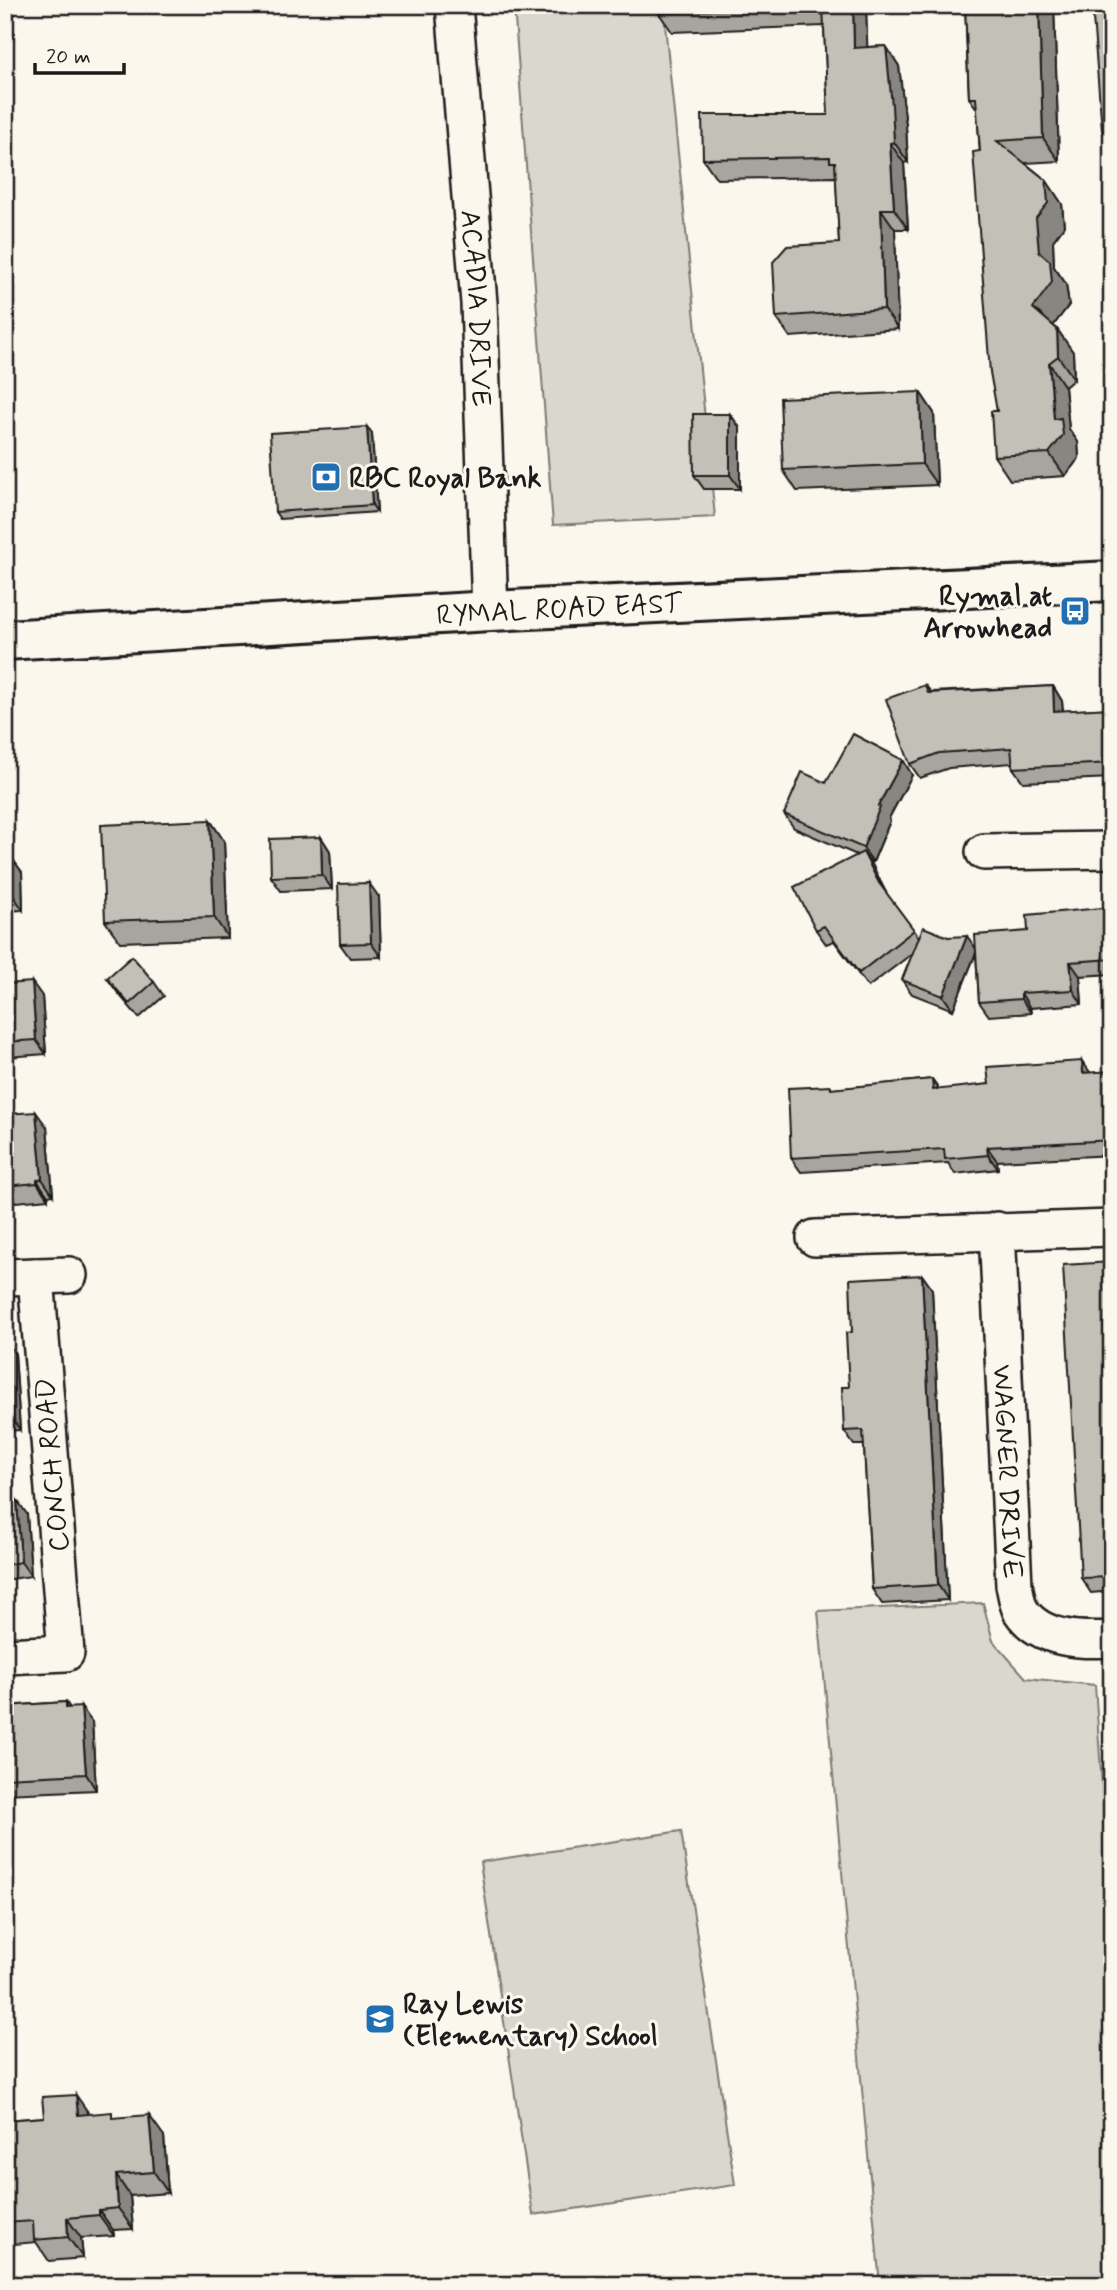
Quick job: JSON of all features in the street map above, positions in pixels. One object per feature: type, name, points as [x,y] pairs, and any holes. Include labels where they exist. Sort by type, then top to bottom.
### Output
[{"type":"main road","name":"RYMAL ROAD EAST","points":[[5,639],[491,611],[1112,581]]},
{"type":"street","name":"ACADIA DRIVE","points":[[454,5],[479,303],[491,611]]},
{"type":"street","points":[[984,852],[1112,850]]},
{"type":"street","points":[[815,1238],[1112,1228]]},
{"type":"street","name":"WAGNER DRIVE","points":[[997,1230],[1014,1585],[1021,1611],[1039,1628],[1059,1637],[1112,1639]]},
{"type":"street","name":"CONCH ROAD","points":[[5,1656],[66,1653],[37,1276]]},
{"type":"shaded area","points":[[514,5],[663,5],[715,517],[553,525]]},
{"type":"shaded area","points":[[983,1603],[993,1641],[1026,1678],[1095,1685],[1112,1931],[1112,2279],[1011,2285],[880,2285],[818,1611]]},
{"type":"shaded area","points":[[681,1831],[735,2185],[533,2215],[480,1862]]},
{"type":"building","points":[[658,5],[853,5],[854,48],[886,46],[894,142],[890,143],[894,209],[881,209],[884,309],[776,317],[773,262],[787,246],[839,243],[835,162],[830,162],[830,157],[703,159],[702,115],[828,115],[823,6],[658,12]]},
{"type":"building","points":[[965,5],[1039,5],[1043,138],[997,141],[1046,180],[1048,203],[1036,218],[1039,252],[1050,261],[1052,282],[1033,308],[1057,329],[1058,356],[1049,363],[1054,419],[1061,418],[1063,435],[1049,453],[994,456],[991,411],[997,411],[990,372],[973,152],[980,151],[976,98],[969,98]]},
{"type":"building","points":[[1092,5],[1112,5],[1112,157],[1110,130],[1102,130]]},
{"type":"building","points":[[1106,216],[1112,216],[1112,335],[1107,280],[1111,279]]},
{"type":"building","points":[[920,392],[922,464],[783,470],[780,398]]},
{"type":"building","points":[[693,414],[730,414],[730,475],[694,475]]},
{"type":"building","name":"RBC Royal Bank","points":[[367,427],[372,505],[275,512],[270,433]]},
{"type":"building","points":[[925,685],[928,693],[1053,686],[1054,711],[1112,708],[1112,763],[1013,768],[1011,748],[939,753],[910,764],[886,699]]},
{"type":"building","points":[[853,734],[903,760],[878,806],[880,807],[863,848],[784,814],[802,772],[826,783]]},
{"type":"building","points":[[210,820],[214,917],[105,921],[101,825]]},
{"type":"building","points":[[321,837],[322,875],[271,877],[270,839]]},
{"type":"building","points":[[863,852],[879,883],[914,930],[859,973],[824,926],[816,930],[794,887]]},
{"type":"building","points":[[5,853],[8,853],[10,891],[5,891]]},
{"type":"building","points":[[369,883],[371,943],[340,944],[338,884]]},
{"type":"building","points":[[1112,907],[1112,959],[1070,962],[1073,990],[1021,993],[1021,999],[979,1002],[975,935],[1028,931],[1027,915]]},
{"type":"building","points":[[923,927],[948,937],[967,936],[943,996],[902,980]]},
{"type":"building","points":[[132,956],[154,982],[129,1004],[107,978]]},
{"type":"building","points":[[32,982],[36,1040],[5,1042],[5,984]]},
{"type":"building","points":[[1082,1061],[1083,1073],[1112,1071],[1112,1140],[987,1147],[988,1155],[945,1159],[944,1149],[791,1158],[788,1088],[831,1086],[831,1089],[932,1079],[933,1090],[989,1084],[987,1067]]},
{"type":"building","points":[[36,1112],[42,1179],[37,1180],[37,1183],[5,1186],[5,1114]]},
{"type":"building","points":[[1112,1262],[1112,1577],[1081,1578],[1063,1265]]},
{"type":"building","points":[[922,1275],[938,1585],[872,1589],[863,1430],[844,1431],[842,1387],[849,1387],[846,1333],[852,1332],[850,1279]]},
{"type":"building","points":[[5,1361],[9,1414],[5,1414]]},
{"type":"building","points":[[5,1500],[17,1500],[21,1562],[5,1565]]},
{"type":"building","points":[[66,1702],[66,1708],[81,1707],[86,1774],[5,1778],[5,1706]]},
{"type":"building","points":[[76,2095],[78,2115],[112,2112],[112,2118],[149,2115],[154,2172],[116,2175],[118,2208],[99,2210],[99,2215],[67,2218],[68,2237],[34,2240],[33,2221],[5,2223],[5,2120],[44,2117],[42,2097]]},
{"type":"place","name":"RBC Royal Bank","points":[[326,477]]},
{"type":"place","name":"Rymal at Arrowhead","points":[[1075,611]]},
{"type":"place","name":"Ray Lewis (Elementary) School","points":[[380,2019]]}]
